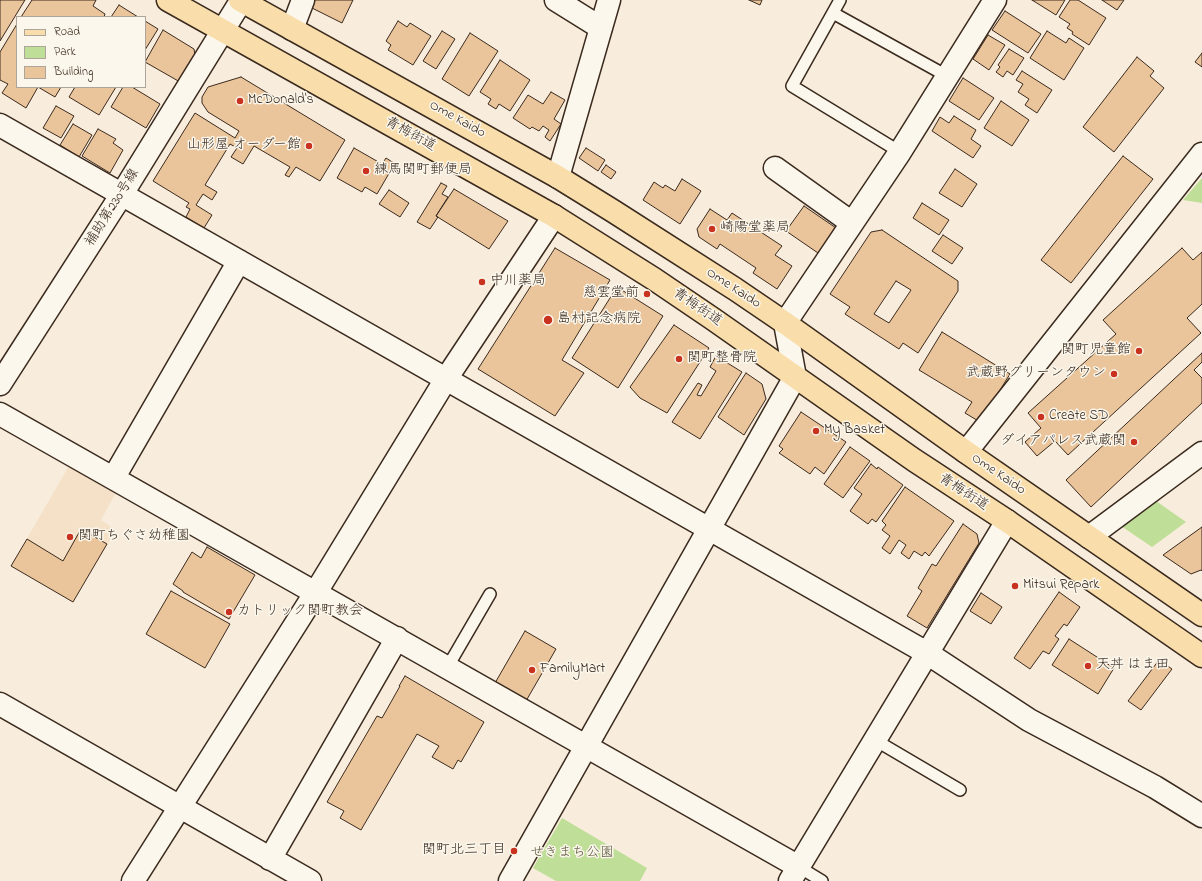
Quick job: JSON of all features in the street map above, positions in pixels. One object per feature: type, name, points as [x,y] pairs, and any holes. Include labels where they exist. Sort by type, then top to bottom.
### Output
[{"type":"main road","name":"青梅街道","points":[[168,0],[554,216],[661,284],[914,460],[1007,521],[1202,656]]},
{"type":"main road","name":"Ome Kaido","points":[[241,0],[558,177],[729,285],[966,452],[1202,615]]},
{"type":"street","name":"補助第230号線","points":[[0,384],[122,194],[224,31],[241,0]]},
{"type":"street","points":[[292,29],[303,0]]},
{"type":"street","points":[[556,0],[601,28]]},
{"type":"street","points":[[558,177],[609,0]]},
{"type":"street","points":[[510,881],[795,377],[785,323],[900,152],[995,0]]},
{"type":"street","points":[[0,125],[927,653],[1029,720],[1155,787],[1202,816]]},
{"type":"street","points":[[966,452],[1202,154]]},
{"type":"street","points":[[775,168],[852,223]]},
{"type":"street","points":[[133,881],[316,592],[446,380],[554,216]]},
{"type":"street","points":[[114,477],[239,261]]},
{"type":"street","points":[[0,414],[114,477],[586,746],[795,874],[1007,521]]},
{"type":"street","points":[[1089,537],[1202,453]]},
{"type":"street","points":[[270,858],[397,638]]},
{"type":"street","points":[[0,704],[310,881]]},
{"type":"lane","points":[[840,0],[792,86],[900,152]]},
{"type":"lane","points":[[833,13],[947,76]]},
{"type":"lane","points":[[447,668],[490,594]]},
{"type":"lane","points":[[875,740],[960,790]]},
{"type":"lane","points":[[795,874],[822,881]]},
{"type":"shaded area","name":"関町ちぐさ幼稚園","points":[[70,464],[117,491],[101,520],[116,530],[73,602],[11,566]]},
{"type":"green space","points":[[1202,178],[1202,203],[1183,200]]},
{"type":"green space","points":[[1156,501],[1186,522],[1152,547],[1121,526]]},
{"type":"green space","name":"せきまち公園","points":[[562,818],[647,868],[640,881],[556,881],[533,868]]},
{"type":"building","points":[[0,0],[25,0],[0,41]]},
{"type":"building","points":[[32,0],[96,0],[93,6],[105,14],[104,16],[22,16]]},
{"type":"building","points":[[314,0],[353,0],[342,23],[310,7]]},
{"type":"building","points":[[749,0],[762,0],[760,5]]},
{"type":"building","points":[[1032,0],[1065,0],[1056,15]]},
{"type":"building","points":[[1070,0],[1078,0],[1106,18],[1089,45],[1072,34],[1073,32],[1067,28],[1070,24],[1059,17]]},
{"type":"building","points":[[1102,0],[1124,0],[1117,10]]},
{"type":"building","points":[[119,5],[136,16],[112,16]]},
{"type":"building","points":[[1005,11],[1041,34],[1028,53],[992,30]]},
{"type":"building","points":[[398,21],[407,27],[410,23],[431,36],[413,65],[388,50],[391,45],[386,41]]},
{"type":"building","points":[[146,22],[158,29],[146,48]]},
{"type":"building","points":[[16,26],[16,88],[37,88],[26,108],[2,93],[8,84],[0,80],[0,52]]},
{"type":"building","points":[[163,30],[194,49],[195,55],[180,82],[146,63]]},
{"type":"building","points":[[442,31],[455,39],[436,69],[423,61]]},
{"type":"building","points":[[1047,31],[1066,43],[1069,38],[1084,48],[1064,80],[1030,58]]},
{"type":"building","points":[[470,33],[498,51],[469,96],[442,79]]},
{"type":"building","points":[[988,35],[1005,45],[989,70],[973,59]]},
{"type":"building","points":[[1009,49],[1024,58],[1013,75],[1007,71],[1003,77],[996,72],[1000,67],[998,65]]},
{"type":"building","points":[[1202,53],[1202,67],[1195,62]]},
{"type":"building","points":[[1137,57],[1154,71],[1150,76],[1164,88],[1114,152],[1083,127]]},
{"type":"building","points":[[500,60],[530,80],[510,111],[499,104],[496,109],[488,104],[491,99],[480,92]]},
{"type":"building","points":[[1022,71],[1052,90],[1037,113],[1025,105],[1029,99],[1018,92],[1023,84],[1016,80]]},
{"type":"building","points":[[241,77],[345,140],[320,181],[296,167],[289,177],[285,175],[290,167],[254,146],[243,164],[231,157],[237,148],[230,144],[205,185],[217,192],[212,200],[203,194],[196,205],[212,215],[204,228],[186,217],[190,209],[186,207],[189,203],[153,181],[195,113],[235,138],[239,131],[208,112],[202,103],[202,97],[208,87]]},
{"type":"building","points":[[963,78],[994,98],[979,120],[949,101]]},
{"type":"building","points":[[40,88],[60,88],[55,97]]},
{"type":"building","points":[[74,88],[115,88],[99,115],[69,97]]},
{"type":"building","points":[[122,88],[134,88],[160,104],[146,128],[111,107]]},
{"type":"building","points":[[551,92],[565,100],[554,119],[561,124],[550,141],[545,137],[549,130],[543,126],[539,131],[532,127],[530,129],[513,118],[528,95],[543,104]]},
{"type":"building","points":[[1001,101],[1029,120],[1012,146],[984,128]]},
{"type":"building","points":[[56,106],[74,116],[61,138],[43,128]]},
{"type":"building","points":[[954,116],[976,130],[971,139],[981,146],[973,158],[932,131],[940,117],[949,123]]},
{"type":"building","points":[[73,124],[92,135],[79,157],[60,145]]},
{"type":"building","points":[[98,129],[116,139],[113,143],[123,150],[110,173],[82,156]]},
{"type":"building","points":[[354,148],[382,164],[386,158],[397,165],[394,171],[391,170],[377,194],[365,187],[362,192],[337,178]]},
{"type":"building","points":[[586,148],[605,160],[598,171],[579,158]]},
{"type":"building","points":[[1123,156],[1153,179],[1071,283],[1041,260]]},
{"type":"building","points":[[606,165],[616,172],[611,179],[601,172]]},
{"type":"building","points":[[955,169],[977,184],[962,207],[939,193]]},
{"type":"building","points":[[682,179],[701,191],[680,224],[643,200],[654,182],[663,188],[665,185],[675,191]]},
{"type":"building","points":[[441,183],[447,186],[442,194],[448,197],[430,229],[417,222]]},
{"type":"building","points":[[454,189],[508,221],[489,249],[436,216]]},
{"type":"building","points":[[389,190],[409,203],[400,217],[379,204]]},
{"type":"building","points":[[922,203],[949,220],[939,235],[913,218]]},
{"type":"building","points":[[804,206],[836,228],[818,253],[786,231]]},
{"type":"building","points":[[710,209],[727,220],[732,213],[782,246],[775,255],[792,266],[777,289],[753,273],[756,268],[720,244],[717,249],[699,237],[697,229]]},
{"type":"building","points":[[882,230],[958,281],[958,291],[918,353],[903,343],[899,349],[845,314],[850,307],[830,294],[871,232]],"holes":[[[896,281],[911,290],[889,323],[874,314]]]},
{"type":"building","points":[[943,235],[963,248],[952,264],[932,251]]},
{"type":"building","name":"島村記念病院","points":[[555,248],[610,280],[562,360],[584,373],[555,416],[478,369]]},
{"type":"building","name":"武蔵野グリーンタウン","points":[[1182,248],[1193,260],[1202,252],[1202,304],[1187,318],[1201,333],[1068,455],[1055,441],[1037,456],[1025,442],[1041,428],[1028,413],[1116,334],[1103,320]]},
{"type":"building","points":[[617,287],[663,316],[618,388],[572,358]]},
{"type":"building","points":[[674,325],[709,348],[667,413],[640,398],[630,387]]},
{"type":"building","points":[[942,332],[1010,374],[980,422],[965,413],[972,402],[919,370]]},
{"type":"building","name":"ダイアパレス武蔵関","points":[[1202,353],[1202,362],[1194,370],[1202,378],[1202,403],[1091,507],[1066,480]]},
{"type":"building","points":[[716,356],[742,372],[700,439],[672,422],[698,383],[702,385],[697,395],[701,396],[716,371],[710,367]]},
{"type":"building","points":[[746,373],[762,384],[766,399],[744,435],[718,417]]},
{"type":"building","points":[[801,412],[846,442],[824,474],[815,467],[810,474],[779,453],[783,449],[779,446]]},
{"type":"building","points":[[850,447],[870,461],[843,498],[824,484]]},
{"type":"building","points":[[871,464],[877,469],[878,467],[903,485],[876,522],[872,519],[868,524],[850,511],[862,494],[854,488]]},
{"type":"building","points":[[905,487],[954,521],[929,556],[925,552],[922,556],[914,551],[909,559],[901,553],[906,545],[899,540],[890,554],[882,548],[890,536],[882,530],[886,525],[882,521]]},
{"type":"building","points":[[963,524],[977,534],[979,543],[927,628],[907,616],[922,591],[918,588],[932,564],[936,566]]},
{"type":"building","points":[[1202,527],[1202,571],[1201,570],[1191,574],[1163,555]]},
{"type":"building","points":[[81,529],[107,544],[73,602],[11,566],[27,539],[63,561]]},
{"type":"building","points":[[207,547],[255,575],[229,619],[183,592],[173,584],[192,552],[201,558]]},
{"type":"building","points":[[171,591],[230,624],[205,668],[146,634]]},
{"type":"building","points":[[1059,592],[1080,607],[1067,626],[1064,624],[1055,636],[1059,639],[1049,654],[1043,651],[1030,669],[1014,658]]},
{"type":"building","points":[[981,593],[1002,607],[991,624],[970,611]]},
{"type":"building","points":[[525,631],[556,649],[526,701],[495,683]]},
{"type":"building","points":[[1069,639],[1114,668],[1098,694],[1052,665]]},
{"type":"building","points":[[1159,660],[1172,669],[1141,710],[1128,701]]},
{"type":"building","points":[[405,676],[484,722],[461,762],[458,760],[453,769],[432,757],[439,746],[417,734],[361,830],[340,818],[344,811],[327,802],[377,716],[382,718]]},
{"type":"place","name":"McDonald's","points":[[240,101]]},
{"type":"place","name":"山形屋 オーダー館","points":[[309,146]]},
{"type":"place","name":"練馬関町郵便局","points":[[366,171]]},
{"type":"place","name":"崎陽堂薬局","points":[[712,229]]},
{"type":"place","name":"中川薬局","points":[[482,282]]},
{"type":"place","name":"慈雲堂前","points":[[647,294]]},
{"type":"place","name":"島村記念病院","points":[[548,320]]},
{"type":"place","name":"関町児童館","points":[[1139,351]]},
{"type":"place","name":"関町整骨院","points":[[679,359]]},
{"type":"place","name":"武蔵野グリーンタウン","points":[[1114,374]]},
{"type":"place","name":"Create SD","points":[[1041,417]]},
{"type":"place","name":"My Basket","points":[[816,431]]},
{"type":"place","name":"ダイアパレス武蔵関","points":[[1134,442]]},
{"type":"place","name":"関町ちぐさ幼稚園","points":[[70,537]]},
{"type":"place","name":"Mitsui Repark","points":[[1015,586]]},
{"type":"place","name":"カトリック関町教会","points":[[229,612]]},
{"type":"place","name":"天丼 はま田","points":[[1088,666]]},
{"type":"place","name":"FamilyMart","points":[[532,670]]},
{"type":"place","name":"関町北三丁目","points":[[514,851]]}]
